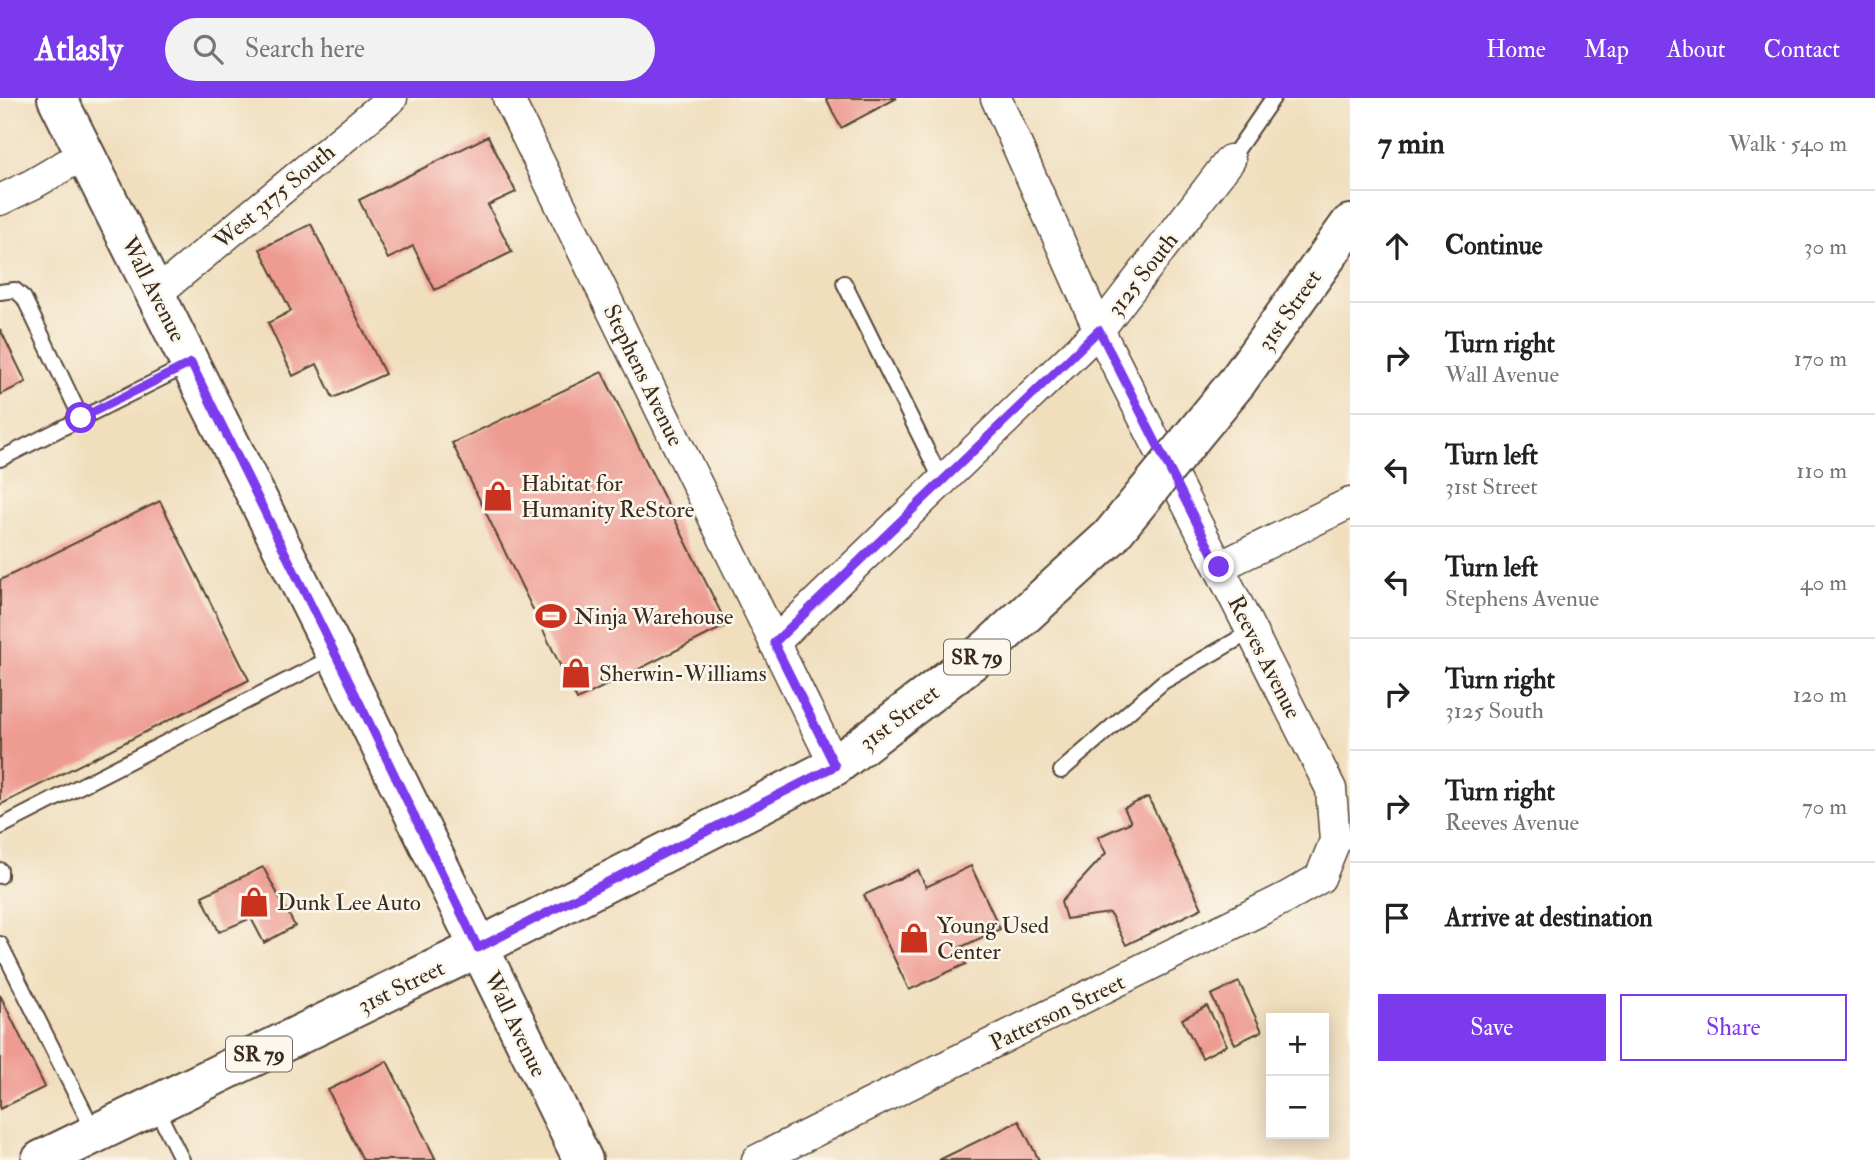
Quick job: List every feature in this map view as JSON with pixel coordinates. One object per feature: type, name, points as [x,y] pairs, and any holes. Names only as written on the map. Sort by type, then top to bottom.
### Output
[{"type":"main road","name":"Wall Avenue","points":[[57,98],[336,655],[583,1160]]},
{"type":"main road","name":"31st Street","points":[[41,1160],[478,948],[835,766],[985,651],[1110,537],[1237,382],[1350,224]]},
{"type":"street","name":"West 3175 South","points":[[156,294],[392,98]]},
{"type":"street","name":"Stephens Avenue","points":[[508,98],[835,766]]},
{"type":"street","name":"Reeves Avenue","points":[[996,98],[1099,330],[1331,789],[1335,841]]},
{"type":"street","points":[[0,200],[86,153]]},
{"type":"street","name":"3125 South","points":[[774,643],[1099,330],[1230,160]]},
{"type":"street","points":[[1219,567],[1350,503]]},
{"type":"street","name":"Patterson Street","points":[[757,1160],[1287,897],[1320,878],[1335,841]]},
{"type":"lane","points":[[1230,160],[1272,98]]},
{"type":"lane","points":[[844,283],[942,481]]},
{"type":"lane","points":[[0,292],[15,290],[24,298],[81,418]]},
{"type":"lane","points":[[0,459],[191,363]]},
{"type":"lane","points":[[1061,771],[1163,682],[1252,631]]},
{"type":"lane","points":[[0,827],[336,655]]},
{"type":"lane","points":[[0,870],[0,876]]},
{"type":"lane","points":[[0,944],[95,1133]]},
{"type":"lane","points":[[154,1105],[182,1160]]},
{"type":"building","points":[[826,98],[897,98],[841,128]]},
{"type":"building","points":[[488,136],[516,192],[488,205],[512,252],[435,290],[413,246],[388,259],[359,200]]},
{"type":"building","points":[[311,224],[385,374],[333,398],[317,364],[293,376],[268,323],[291,311],[260,249]]},
{"type":"building","points":[[0,329],[26,382],[0,395]]},
{"type":"building","points":[[602,372],[727,625],[577,700],[452,443]]},
{"type":"building","points":[[160,501],[249,680],[0,805],[0,580]]},
{"type":"building","points":[[1148,797],[1202,908],[1126,945],[1110,913],[1066,919],[1061,902],[1106,853],[1098,837],[1131,822],[1124,808]]},
{"type":"building","points":[[971,866],[1000,929],[959,948],[966,964],[909,990],[864,895],[918,870],[926,887]]},
{"type":"building","points":[[263,867],[295,926],[264,943],[251,918],[219,932],[202,896]]},
{"type":"building","points":[[1239,982],[1262,1031],[1235,1044],[1211,995]]},
{"type":"building","points":[[0,995],[45,1087],[0,1109]]},
{"type":"building","points":[[1207,1006],[1227,1045],[1202,1058],[1182,1019]]},
{"type":"building","points":[[387,1061],[436,1160],[363,1160],[328,1090]]},
{"type":"building","points":[[1019,1121],[1039,1160],[939,1160]]},
{"type":"place","name":"Habitat for Humanity ReStore","points":[[498,496]]},
{"type":"place","name":"Ninja Warehouse","points":[[551,616]]},
{"type":"place","name":"Sherwin-Williams","points":[[576,673]]},
{"type":"place","name":"Dunk Lee Auto","points":[[254,902]]},
{"type":"place","name":"Young Used Center","points":[[914,938]]},
{"type":"route","points":[[81,418],[191,363],[478,948],[835,766],[774,643],[1099,330],[1219,567]]}]
